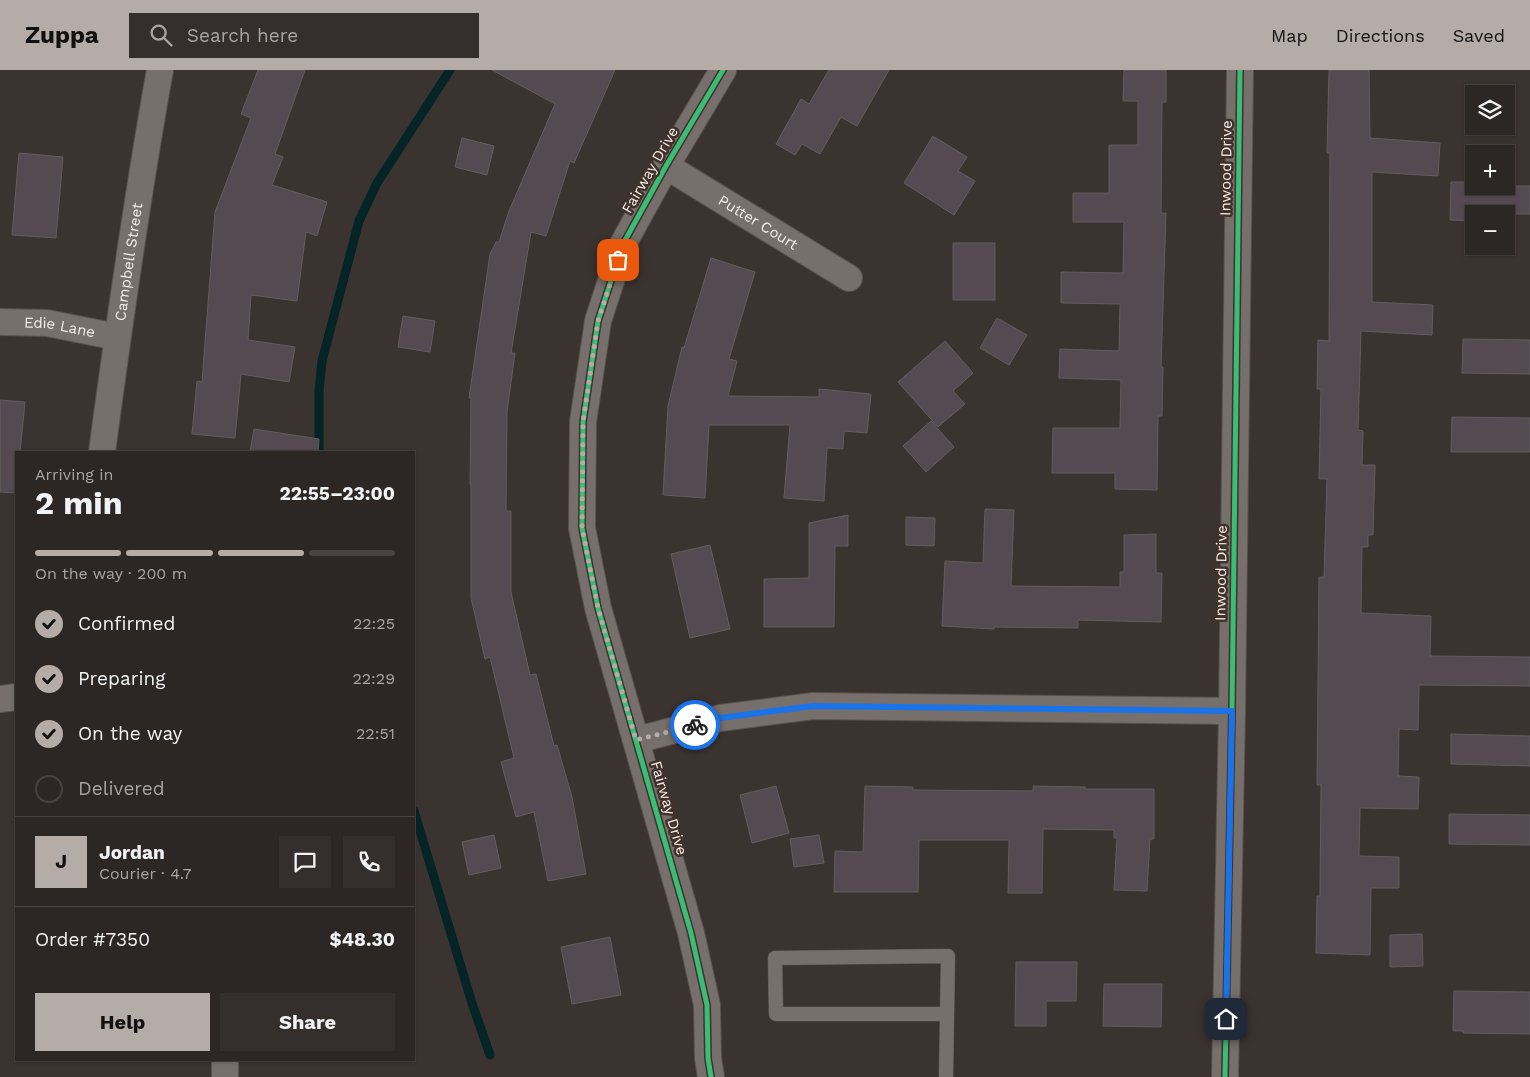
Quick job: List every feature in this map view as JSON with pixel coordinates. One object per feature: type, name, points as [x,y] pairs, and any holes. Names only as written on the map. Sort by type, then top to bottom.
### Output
[{"type":"street","name":"Campbell Street","points":[[102,451],[150,125],[160,70]]},
{"type":"street","name":"Fairway Drive","points":[[710,1077],[707,1005],[691,933],[598,608],[582,528],[583,422],[598,321],[623,244],[666,166],[723,70]]},
{"type":"street","name":"Inwood Drive","points":[[1225,1077],[1232,711],[1240,70]]},
{"type":"street","name":"Putter Court","points":[[666,166],[849,278]]},
{"type":"street","name":"Edie Lane","points":[[0,322],[47,323],[118,337]]},
{"type":"street","points":[[0,699],[15,697]]},
{"type":"street","points":[[636,740],[720,718],[813,706],[1232,711]]},
{"type":"street","points":[[225,1061],[225,1077]]},
{"type":"lane","points":[[946,1077],[948,956],[775,958],[776,1014],[947,1014]]},
{"type":"building","points":[[258,70],[305,70],[275,154],[283,157],[272,185],[327,202],[317,236],[306,232],[297,301],[251,295],[248,340],[295,347],[289,382],[241,374],[235,438],[192,434],[197,381],[202,382],[215,212],[251,118],[241,114]]},
{"type":"building","points":[[492,70],[615,70],[574,163],[570,161],[546,236],[531,232],[511,353],[515,353],[507,412],[506,511],[511,511],[511,592],[530,675],[536,674],[554,746],[557,745],[572,797],[586,874],[548,881],[534,812],[516,817],[501,762],[514,758],[490,657],[485,659],[471,598],[471,398],[469,398],[490,254],[496,242],[499,242],[509,211],[555,104]]},
{"type":"building","points":[[829,70],[889,70],[857,126],[841,117],[820,154],[802,144],[795,155],[776,144],[801,99],[809,104]]},
{"type":"building","points":[[1124,70],[1166,70],[1166,102],[1162,102],[1161,213],[1166,213],[1161,367],[1163,367],[1162,416],[1158,416],[1157,490],[1115,489],[1115,473],[1052,473],[1053,428],[1120,428],[1121,380],[1059,378],[1060,349],[1119,351],[1120,304],[1061,303],[1061,272],[1123,273],[1124,222],[1073,222],[1073,193],[1109,193],[1109,145],[1138,145],[1138,101],[1123,101]]},
{"type":"building","points":[[1329,70],[1369,70],[1370,138],[1440,143],[1438,176],[1372,172],[1372,302],[1433,305],[1432,335],[1361,331],[1358,430],[1363,431],[1362,465],[1375,465],[1373,535],[1368,535],[1368,547],[1362,547],[1361,613],[1431,616],[1430,656],[1530,657],[1530,686],[1419,685],[1418,730],[1399,729],[1398,776],[1419,777],[1418,809],[1360,808],[1359,856],[1399,857],[1399,888],[1371,888],[1370,955],[1316,953],[1317,896],[1320,896],[1321,785],[1317,785],[1319,577],[1324,577],[1327,479],[1319,479],[1321,389],[1317,389],[1318,340],[1329,341],[1330,153],[1327,153]]},
{"type":"building","points":[[933,136],[967,157],[958,171],[975,181],[954,215],[904,183]]},
{"type":"building","points":[[462,138],[494,146],[487,175],[455,167]]},
{"type":"building","points":[[19,153],[63,157],[56,238],[12,235]]},
{"type":"building","points":[[1451,182],[1465,182],[1465,195],[1515,195],[1515,186],[1530,186],[1530,214],[1515,214],[1515,205],[1465,205],[1465,221],[1450,220]]},
{"type":"building","points":[[953,243],[995,243],[995,300],[953,300]]},
{"type":"building","points":[[711,258],[755,272],[729,359],[737,361],[728,396],[819,397],[819,389],[871,394],[867,433],[844,431],[843,449],[827,448],[824,501],[784,498],[790,425],[709,425],[705,498],[663,495],[668,406],[682,347],[684,348]]},
{"type":"building","points":[[403,316],[435,321],[430,352],[398,347]]},
{"type":"building","points":[[997,318],[1027,335],[1009,365],[980,348]]},
{"type":"building","points":[[1463,339],[1530,340],[1530,374],[1462,373]]},
{"type":"building","points":[[945,341],[973,373],[953,391],[965,404],[938,427],[898,382]]},
{"type":"building","points":[[0,400],[25,402],[20,451],[15,451],[15,493],[0,492]]},
{"type":"building","points":[[1452,417],[1530,418],[1530,452],[1451,452]]},
{"type":"building","points":[[931,421],[954,447],[926,472],[903,446]]},
{"type":"building","points":[[254,429],[319,439],[318,451],[250,451]]},
{"type":"building","points":[[985,509],[1014,510],[1011,586],[1120,587],[1120,572],[1124,572],[1124,535],[1156,534],[1156,573],[1162,573],[1161,622],[1078,620],[1078,628],[994,627],[994,629],[942,626],[945,561],[983,563]]},
{"type":"building","points":[[848,515],[848,546],[835,546],[834,627],[764,627],[764,579],[809,578],[809,523]]},
{"type":"building","points":[[906,517],[935,518],[934,546],[906,545]]},
{"type":"building","points":[[710,545],[730,629],[690,638],[671,554]]},
{"type":"building","points":[[1451,734],[1530,736],[1530,766],[1451,764]]},
{"type":"building","points":[[776,786],[789,833],[752,843],[740,795]]},
{"type":"building","points":[[865,786],[913,787],[913,790],[1033,791],[1033,786],[1085,787],[1085,789],[1154,789],[1154,839],[1150,839],[1147,891],[1114,890],[1117,838],[1114,838],[1114,830],[1043,829],[1042,893],[1008,893],[1009,840],[919,840],[918,892],[834,892],[835,851],[863,852]]},
{"type":"building","points":[[1449,814],[1530,815],[1530,845],[1449,844]]},
{"type":"building","points":[[494,835],[501,868],[469,875],[462,842]]},
{"type":"building","points":[[819,835],[824,863],[794,867],[790,839]]},
{"type":"building","points":[[1422,934],[1423,966],[1390,967],[1390,935]]},
{"type":"building","points":[[610,937],[621,995],[572,1004],[561,947]]},
{"type":"building","points":[[1016,962],[1077,962],[1076,1001],[1046,1001],[1046,1026],[1015,1026]]},
{"type":"building","points":[[1104,984],[1162,984],[1161,1027],[1103,1026]]},
{"type":"building","points":[[1454,991],[1530,992],[1530,1034],[1463,1033],[1463,1031],[1453,1031]]},
{"type":"waterway","points":[[319,451],[319,391],[322,361],[359,221],[377,183],[450,70]]},
{"type":"waterway","points":[[415,814],[472,1003],[490,1055]]},
{"type":"cycle path","points":[[711,1077],[708,1058],[707,1005],[691,933],[598,608],[582,528],[583,422],[598,321],[623,244],[666,166],[723,70]]},
{"type":"cycle path","points":[[1225,1077],[1232,711],[1240,70]]},
{"type":"way so far","points":[[618,260],[598,321],[583,422],[582,528],[598,608],[636,740],[695,725]]},
{"type":"route","points":[[695,725],[720,718],[813,706],[1232,711],[1226,1019]]}]
